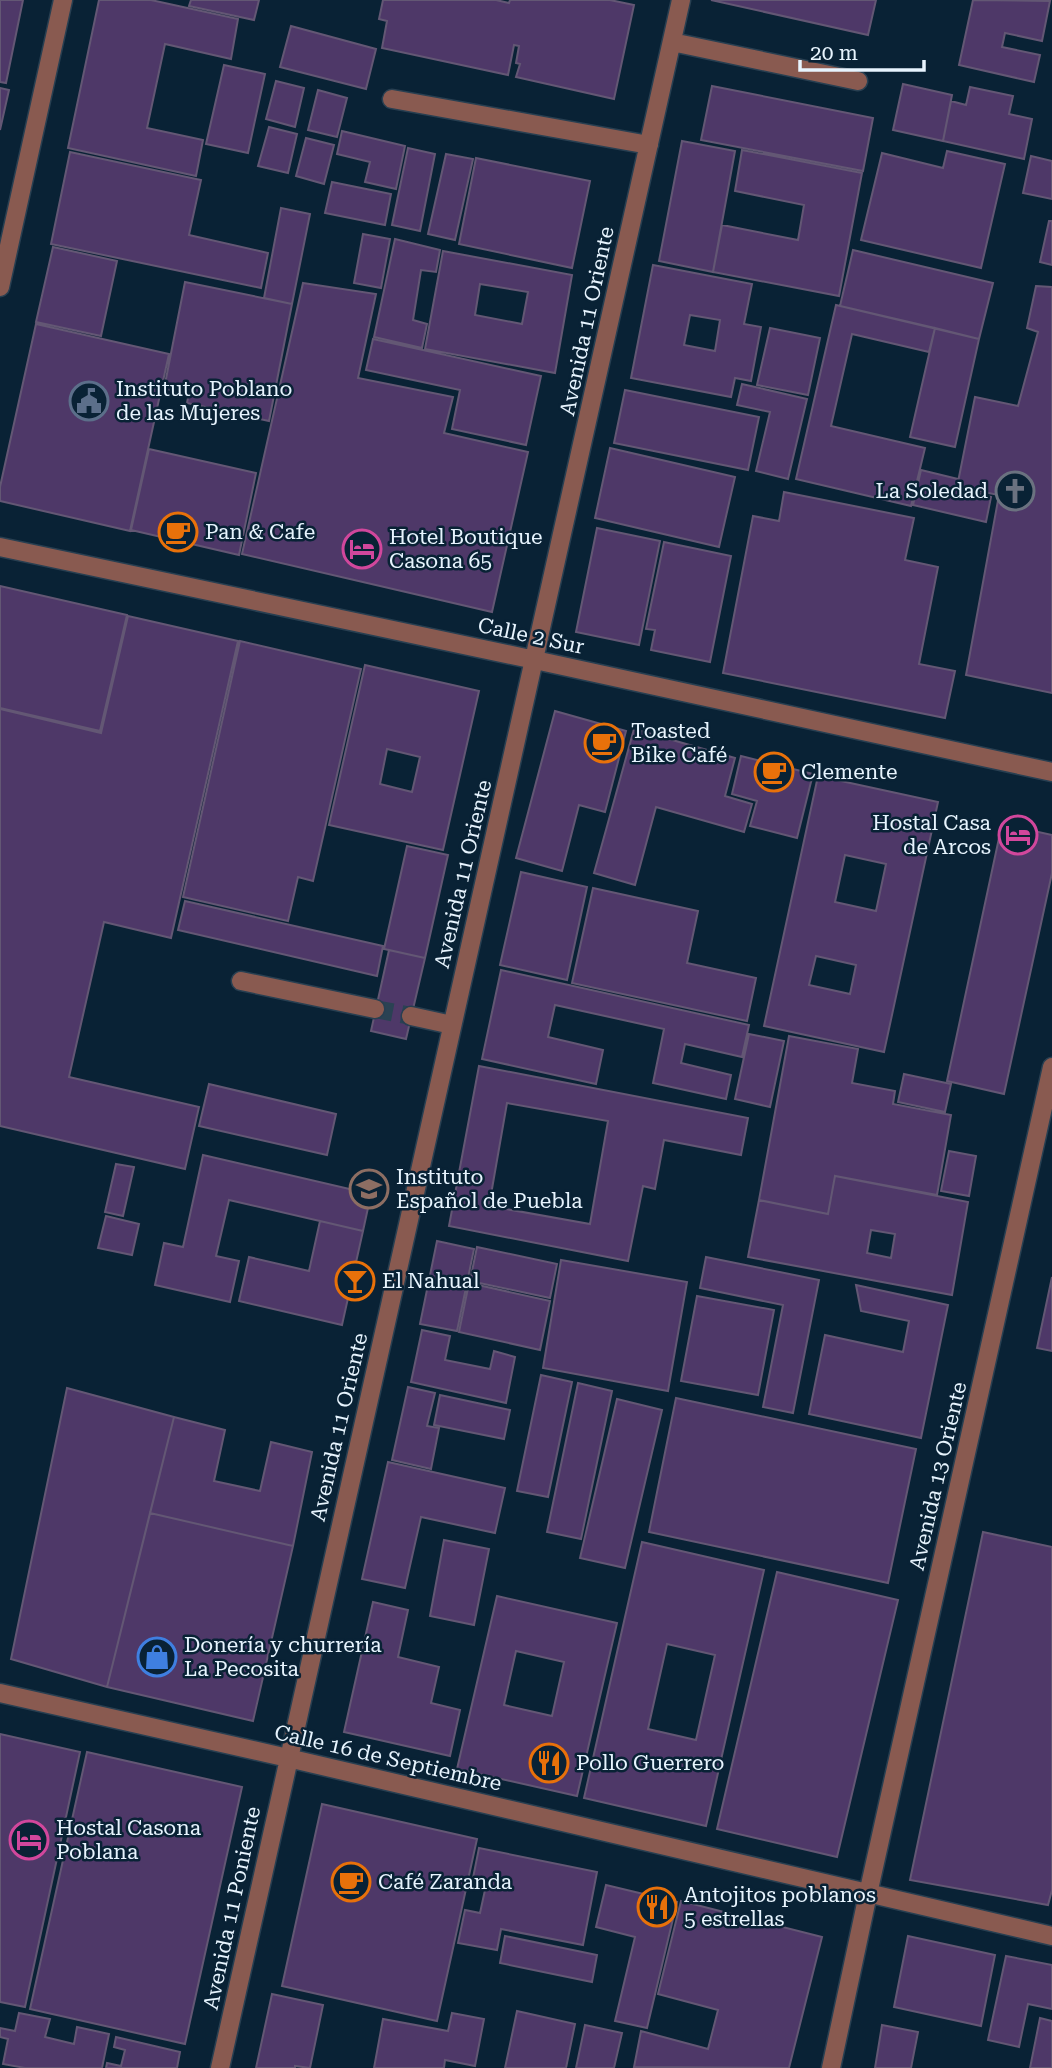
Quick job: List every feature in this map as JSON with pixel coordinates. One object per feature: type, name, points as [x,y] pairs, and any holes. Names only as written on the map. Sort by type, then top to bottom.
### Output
[{"type":"street","points":[[0,287],[62,0]]},
{"type":"street","name":"Avenida 11 Oriente","points":[[288,1758],[681,0]]},
{"type":"street","points":[[672,42],[858,81]]},
{"type":"street","points":[[392,99],[649,145]]},
{"type":"street","name":"Calle 2 Sur","points":[[0,547],[1052,772]]},
{"type":"street","points":[[241,981],[375,1009]]},
{"type":"street","points":[[411,1016],[452,1025]]},
{"type":"street","name":"Avenida 13 Oriente","points":[[831,2068],[1052,1067]]},
{"type":"street","name":"Calle 16 de Septiembre","points":[[0,1693],[1052,1936]]},
{"type":"street","name":"Avenida 11 Poniente","points":[[220,2068],[288,1758]]},
{"type":"building","points":[[0,0],[23,0],[6,83],[0,82]]},
{"type":"building","points":[[99,0],[151,0],[238,19],[231,59],[165,44],[147,128],[203,140],[196,176],[68,148]]},
{"type":"building","points":[[191,0],[259,0],[254,20],[189,6]]},
{"type":"building","points":[[383,0],[496,0],[509,3],[510,0],[610,0],[634,5],[614,99],[516,77],[520,64],[516,63],[519,46],[514,45],[508,75],[382,48],[387,21],[379,19]]},
{"type":"building","points":[[711,0],[876,0],[868,35]]},
{"type":"building","points":[[973,0],[1050,1],[1042,41],[1005,33],[1002,47],[1040,55],[1034,82],[959,65]]},
{"type":"building","points":[[291,26],[376,49],[366,89],[280,67]]},
{"type":"building","points":[[224,65],[265,74],[248,153],[206,144]]},
{"type":"building","points":[[276,81],[304,88],[295,127],[266,119]]},
{"type":"building","points":[[903,84],[952,95],[943,141],[893,130]]},
{"type":"building","points":[[712,86],[873,118],[863,171],[701,140]]},
{"type":"building","points":[[970,87],[1013,96],[1009,114],[1032,119],[1024,159],[943,141],[951,101],[966,105]]},
{"type":"building","points":[[0,88],[9,90],[0,130]]},
{"type":"building","points":[[318,90],[347,98],[337,137],[308,130]]},
{"type":"building","points":[[269,127],[297,134],[288,173],[258,166]]},
{"type":"building","points":[[342,131],[405,146],[396,189],[365,182],[370,162],[337,154]]},
{"type":"building","points":[[306,138],[334,145],[324,184],[296,176]]},
{"type":"building","points":[[682,141],[735,151],[713,272],[659,261]]},
{"type":"building","points":[[408,148],[435,154],[420,231],[392,225]]},
{"type":"building","points":[[742,150],[862,173],[839,296],[713,272],[722,225],[798,240],[804,205],[735,191]]},
{"type":"building","points":[[947,151],[1005,164],[981,268],[861,240],[882,153],[943,168]]},
{"type":"building","points":[[70,152],[201,180],[189,235],[268,253],[261,288],[51,244]]},
{"type":"building","points":[[446,154],[473,159],[455,240],[428,234]]},
{"type":"building","points":[[1031,156],[1052,161],[1052,199],[1023,193]]},
{"type":"building","points":[[476,158],[590,181],[572,268],[459,244]]},
{"type":"building","points":[[332,182],[391,194],[385,225],[325,213]]},
{"type":"building","points":[[281,208],[310,214],[292,304],[264,298]]},
{"type":"building","points":[[1049,221],[1052,221],[1052,265],[1040,262]]},
{"type":"building","points":[[363,234],[390,239],[381,288],[354,283]]},
{"type":"building","points":[[395,239],[440,250],[436,272],[421,270],[413,320],[427,324],[422,348],[374,337]]},
{"type":"building","points":[[53,247],[117,261],[101,336],[36,322]]},
{"type":"building","points":[[853,250],[993,283],[979,339],[840,306]]},
{"type":"building","points":[[443,251],[572,275],[555,373],[425,349]],"holes":[[[480,284],[528,292],[522,324],[475,315]]]},
{"type":"building","points":[[653,265],[752,284],[744,324],[761,327],[751,381],[735,378],[731,397],[631,378]],"holes":[[[690,315],[720,320],[715,351],[684,345]]]},
{"type":"building","points":[[185,282],[292,304],[269,421],[187,403],[189,393],[164,389]]},
{"type":"building","points":[[303,283],[376,294],[358,378],[453,397],[444,433],[528,452],[492,612],[242,554]]},
{"type":"building","name":"La Soledad","points":[[1036,286],[1052,287],[1052,693],[966,675],[999,495],[957,487],[975,397],[1018,406],[1038,332],[1027,328]]},
{"type":"building","points":[[836,305],[935,328],[929,352],[852,334],[831,426],[925,448],[911,506],[796,479]]},
{"type":"building","name":"Instituto Poblano de las Mujeres","points":[[36,324],[169,354],[130,531],[0,501],[0,487]]},
{"type":"building","points":[[770,328],[820,338],[808,395],[757,385]]},
{"type":"building","points":[[935,328],[979,339],[955,447],[910,437]]},
{"type":"building","points":[[373,339],[541,376],[526,445],[452,429],[460,390],[366,370]]},
{"type":"building","points":[[742,384],[807,399],[788,479],[756,471],[770,412],[737,405]]},
{"type":"building","points":[[625,390],[759,417],[748,470],[614,443]]},
{"type":"building","points":[[610,448],[735,477],[719,547],[595,518]]},
{"type":"building","points":[[149,449],[256,473],[239,555],[131,530]]},
{"type":"building","points":[[921,470],[958,479],[956,488],[991,497],[986,522],[913,505]]},
{"type":"building","points":[[784,492],[914,518],[905,560],[938,567],[919,664],[955,671],[945,718],[723,673],[753,516],[779,521]]},
{"type":"building","points":[[597,528],[660,541],[639,645],[576,632]]},
{"type":"building","points":[[664,542],[731,556],[710,662],[651,650],[655,630],[646,629]]},
{"type":"building","points":[[0,586],[127,615],[100,731],[0,708]]},
{"type":"building","points":[[128,616],[238,641],[171,938],[104,922],[69,1077],[199,1107],[185,1169],[0,1126],[0,709],[101,733]]},
{"type":"building","points":[[240,641],[361,669],[313,881],[298,877],[288,921],[183,897]]},
{"type":"building","points":[[365,665],[479,691],[443,850],[329,825]],"holes":[[[387,749],[420,757],[412,792],[380,784]]]},
{"type":"building","points":[[555,711],[626,731],[605,812],[579,805],[562,871],[516,858]]},
{"type":"building","points":[[634,729],[735,758],[725,796],[752,804],[744,832],[656,807],[635,885],[594,873]]},
{"type":"building","points":[[741,756],[813,774],[797,838],[750,826],[757,801],[732,794]]},
{"type":"building","points":[[818,776],[938,802],[884,1052],[764,1026]],"holes":[[[845,855],[886,864],[876,911],[835,902]],[[816,956],[856,965],[850,994],[809,985]]]},
{"type":"building","points":[[1002,824],[1052,835],[1052,873],[1004,1094],[947,1081]]},
{"type":"building","points":[[407,846],[448,855],[425,958],[384,949]]},
{"type":"building","points":[[521,872],[587,887],[567,980],[500,965]]},
{"type":"building","points":[[593,888],[698,911],[687,963],[756,978],[747,1021],[572,983]]},
{"type":"building","points":[[185,901],[383,946],[377,976],[178,930]]},
{"type":"building","points":[[389,950],[425,958],[406,1039],[371,1031]]},
{"type":"building","points":[[501,970],[749,1025],[742,1057],[685,1044],[681,1063],[731,1075],[726,1099],[653,1083],[664,1029],[555,1005],[548,1037],[603,1050],[596,1084],[482,1059]]},
{"type":"building","points":[[749,1034],[784,1041],[770,1107],[735,1099]]},
{"type":"building","points":[[789,1036],[858,1049],[852,1083],[895,1091],[893,1104],[951,1115],[937,1195],[835,1176],[828,1214],[759,1200]]},
{"type":"building","points":[[479,1066],[748,1118],[741,1155],[664,1140],[655,1189],[643,1186],[628,1261],[449,1226]],"holes":[[[507,1103],[608,1121],[590,1224],[489,1206]]]},
{"type":"building","points":[[904,1074],[951,1084],[945,1112],[898,1102]]},
{"type":"building","points":[[209,1084],[336,1114],[327,1155],[199,1126]]},
{"type":"building","points":[[949,1151],[976,1156],[969,1196],[941,1191]]},
{"type":"building","points":[[203,1155],[371,1194],[363,1231],[229,1200],[216,1256],[239,1261],[230,1302],[155,1285],[164,1243],[183,1247]]},
{"type":"building","points":[[116,1164],[134,1167],[123,1216],[105,1212]]},
{"type":"building","points":[[835,1176],[968,1202],[952,1295],[748,1257],[759,1200],[828,1214]],"holes":[[[871,1230],[895,1234],[891,1258],[867,1253]]]},
{"type":"building","points":[[106,1216],[139,1224],[132,1255],[98,1248]]},
{"type":"building","points":[[320,1221],[363,1231],[342,1325],[239,1301],[249,1257],[309,1271]]},
{"type":"building","points":[[437,1241],[474,1249],[457,1331],[420,1324]]},
{"type":"building","points":[[477,1247],[557,1264],[550,1298],[470,1281]]},
{"type":"building","points":[[706,1257],[819,1280],[793,1413],[763,1407],[783,1305],[700,1288]]},
{"type":"building","points":[[561,1260],[687,1282],[668,1391],[543,1368]]},
{"type":"building","points":[[1052,1277],[1052,1351],[1037,1348]]},
{"type":"building","points":[[469,1283],[550,1301],[540,1350],[459,1332]]},
{"type":"building","points":[[856,1285],[948,1305],[921,1438],[809,1414],[825,1335],[903,1352],[909,1321],[861,1311]]},
{"type":"building","points":[[697,1296],[774,1310],[758,1395],[681,1381]]},
{"type":"building","points":[[422,1330],[450,1336],[445,1360],[490,1369],[494,1351],[515,1357],[506,1403],[411,1382]]},
{"type":"building","points":[[541,1375],[572,1382],[548,1497],[517,1491]]},
{"type":"building","points":[[578,1383],[612,1391],[581,1539],[547,1532]]},
{"type":"building","points":[[408,1387],[435,1393],[427,1426],[439,1428],[431,1469],[392,1460]]},
{"type":"building","points":[[67,1388],[174,1417],[107,1687],[11,1659]]},
{"type":"building","points":[[440,1395],[510,1410],[504,1439],[434,1425]]},
{"type":"building","points":[[676,1398],[916,1449],[888,1583],[649,1532]]},
{"type":"building","points":[[617,1399],[662,1410],[625,1568],[580,1558]]},
{"type":"building","points":[[174,1417],[225,1430],[214,1481],[260,1491],[271,1442],[312,1452],[293,1546],[150,1513]]},
{"type":"building","points":[[388,1462],[505,1488],[495,1533],[421,1517],[405,1588],[362,1579]]},
{"type":"building","points":[[150,1513],[293,1546],[253,1721],[107,1687]]},
{"type":"building","points":[[983,1532],[1052,1547],[1052,1890],[1048,1905],[910,1880]]},
{"type":"building","points":[[444,1540],[489,1549],[474,1625],[430,1616]]},
{"type":"building","points":[[642,1542],[764,1570],[706,1826],[584,1798]],"holes":[[[667,1644],[715,1655],[696,1740],[648,1729]]]},
{"type":"building","points":[[777,1572],[898,1600],[837,1857],[717,1829]]},
{"type":"building","points":[[497,1596],[617,1623],[577,1796],[457,1769]],"holes":[[[516,1651],[564,1662],[552,1716],[504,1705]]]},
{"type":"building","points":[[373,1602],[408,1610],[398,1657],[439,1667],[431,1703],[460,1710],[450,1756],[344,1732]]},
{"type":"building","points":[[0,1734],[80,1752],[25,2007],[0,2002]]},
{"type":"building","points":[[87,1752],[242,1787],[185,2044],[30,2009]]},
{"type":"building","points":[[322,1804],[477,1839],[437,2021],[282,1986]]},
{"type":"building","points":[[479,1848],[597,1872],[583,1945],[501,1929],[497,1950],[458,1943],[465,1910],[480,1913],[485,1890],[471,1888]]},
{"type":"building","points":[[606,1885],[677,1902],[647,2028],[615,2021],[635,1937],[596,1927]]},
{"type":"building","points":[[681,1901],[822,1937],[789,2068],[634,2067],[641,2031],[708,2049],[718,2010],[658,1994]]},
{"type":"building","points":[[505,1936],[597,1955],[592,1982],[500,1963]]},
{"type":"building","points":[[908,1936],[995,1955],[981,2026],[894,2007]]},
{"type":"building","points":[[1006,1956],[1052,1965],[1052,2009],[1028,2004],[1019,2047],[988,2040]]},
{"type":"building","points":[[272,1994],[323,2005],[310,2068],[256,2068]]},
{"type":"building","points":[[517,2011],[575,2024],[566,2068],[505,2068]]},
{"type":"building","points":[[19,2013],[50,2019],[45,2037],[74,2044],[77,2027],[109,2034],[102,2068],[25,2068],[3,2064],[8,2039],[0,2037],[0,2028],[15,2031]]},
{"type":"building","points":[[452,2013],[484,2019],[475,2066],[445,2060],[444,2068],[374,2068],[383,2019],[448,2031]]},
{"type":"building","points":[[1040,2018],[1052,2021],[1052,2068],[1030,2068]]},
{"type":"building","points":[[585,2025],[622,2033],[614,2068],[576,2068]]},
{"type":"building","points":[[882,2025],[918,2032],[911,2068],[875,2068]]},
{"type":"building","points":[[116,2037],[180,2052],[177,2068],[106,2068],[107,2063],[121,2066],[125,2050],[114,2047]]},
{"type":"tunnel","points":[[375,1009],[411,1016]]},
{"type":"place","name":"Instituto Poblano de las Mujeres","points":[[89,401]]},
{"type":"place","name":"La Soledad","points":[[1015,491]]},
{"type":"place","name":"Pan & Cafe","points":[[178,532]]},
{"type":"place","name":"Hotel Boutique Casona 65","points":[[362,549]]},
{"type":"place","name":"Toasted Bike Café","points":[[604,743]]},
{"type":"place","name":"Clemente","points":[[774,772]]},
{"type":"place","name":"Hostal Casa de Arcos","points":[[1018,835]]},
{"type":"place","name":"Instituto Español de Puebla","points":[[369,1189]]},
{"type":"place","name":"El Nahual","points":[[355,1281]]},
{"type":"place","name":"Donería y churrería La Pecosita","points":[[157,1657]]},
{"type":"place","name":"Pollo Guerrero","points":[[549,1763]]},
{"type":"place","name":"Hostal Casona Poblana","points":[[29,1840]]},
{"type":"place","name":"Café Zaranda","points":[[351,1882]]},
{"type":"place","name":"Antojitos poblanos 5 estrellas","points":[[657,1907]]}]
